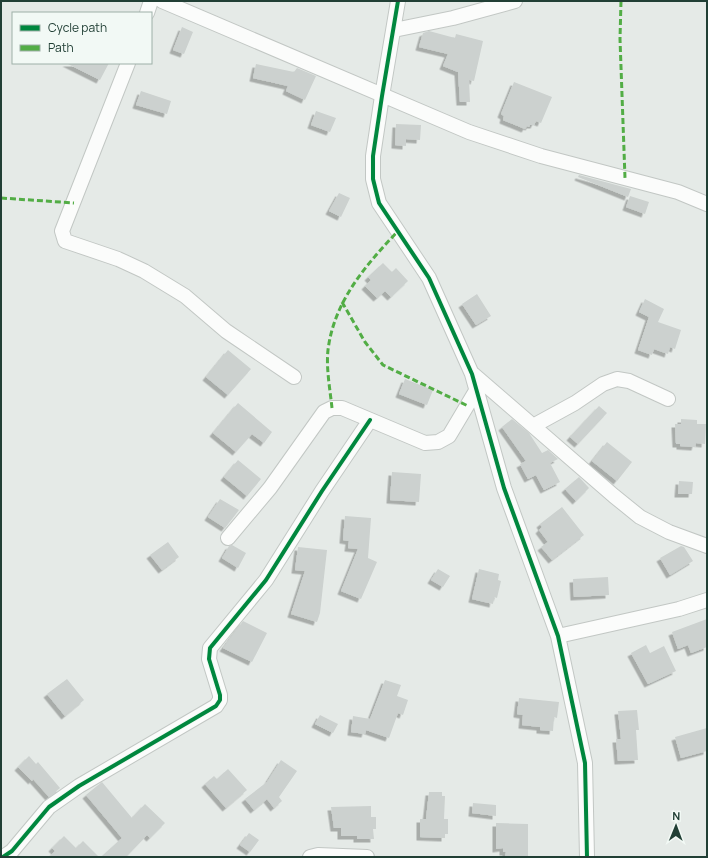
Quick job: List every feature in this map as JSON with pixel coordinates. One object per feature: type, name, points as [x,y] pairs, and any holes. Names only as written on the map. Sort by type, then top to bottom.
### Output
[{"type":"street","points":[[147,12],[151,1]]},
{"type":"street","points":[[162,1],[469,132],[519,149],[678,192],[707,204]]},
{"type":"street","points":[[398,1],[373,156],[373,179],[379,204],[430,278],[472,374],[504,488],[558,636],[585,763],[587,857]]},
{"type":"street","points":[[394,30],[452,18],[515,1]]},
{"type":"street","points":[[128,64],[62,231],[62,237],[65,241],[144,271],[185,296],[226,331],[294,376]]},
{"type":"street","points":[[472,374],[640,517],[669,532],[707,546]]},
{"type":"street","points":[[533,426],[575,403],[603,384],[617,379],[629,382],[668,399]]},
{"type":"street","points":[[228,538],[270,488],[324,412],[332,408],[342,408],[425,443],[438,442],[449,436],[477,390]]},
{"type":"street","points":[[3,857],[12,851],[49,807],[79,786],[216,706],[220,700],[220,695],[209,659],[210,648],[266,580],[322,491],[370,420]]},
{"type":"street","points":[[558,636],[679,609],[707,600]]},
{"type":"street","points":[[310,857],[318,855],[367,857]]},
{"type":"building","points":[[182,27],[193,32],[184,54],[173,50]]},
{"type":"building","points":[[429,31],[455,38],[456,34],[483,41],[474,81],[469,80],[470,102],[460,102],[458,72],[443,66],[448,54],[419,47],[423,33]]},
{"type":"building","points":[[68,64],[108,64],[100,80]]},
{"type":"building","points":[[256,64],[294,72],[297,68],[316,76],[305,100],[286,91],[288,86],[253,78]]},
{"type":"building","points":[[514,82],[552,97],[541,123],[536,121],[534,125],[530,125],[529,127],[527,126],[525,129],[503,120],[504,116],[501,114]]},
{"type":"building","points":[[141,91],[171,101],[167,114],[136,105]]},
{"type":"building","points":[[316,111],[336,118],[330,132],[311,125]]},
{"type":"building","points":[[396,124],[421,125],[420,140],[406,139],[406,146],[395,145]]},
{"type":"building","points":[[579,175],[631,189],[628,197],[578,177]]},
{"type":"building","points":[[339,193],[350,198],[341,217],[329,211]]},
{"type":"building","points":[[630,196],[649,202],[645,214],[626,207]]},
{"type":"building","points":[[383,263],[392,272],[396,268],[408,281],[391,297],[385,291],[377,298],[365,286],[371,280],[368,277]]},
{"type":"building","points":[[477,294],[491,316],[476,325],[462,304]]},
{"type":"building","points":[[645,299],[664,309],[658,322],[681,330],[675,349],[670,347],[668,354],[654,349],[652,355],[638,350],[649,317],[639,312]]},
{"type":"building","points":[[228,350],[251,369],[228,395],[206,377]]},
{"type":"building","points":[[405,379],[433,390],[427,405],[399,394]]},
{"type":"building","points":[[238,403],[272,432],[264,443],[252,434],[236,452],[213,433]]},
{"type":"building","points":[[599,406],[607,413],[578,444],[570,437]]},
{"type":"building","points":[[512,419],[529,433],[542,453],[548,450],[558,459],[550,463],[560,482],[544,490],[536,475],[528,479],[520,464],[526,461],[502,427]]},
{"type":"building","points":[[681,419],[697,420],[697,424],[706,424],[705,444],[696,443],[695,447],[680,446],[680,444],[676,444],[675,424],[681,424]]},
{"type":"building","points":[[607,442],[632,462],[617,481],[592,461]]},
{"type":"building","points":[[238,460],[261,479],[247,496],[224,477]]},
{"type":"building","points":[[392,472],[421,474],[419,502],[390,500]]},
{"type":"building","points":[[579,477],[589,488],[576,501],[565,489]]},
{"type":"building","points":[[679,481],[693,482],[692,494],[678,494]]},
{"type":"building","points":[[220,499],[239,510],[225,528],[208,517]]},
{"type":"building","points":[[562,507],[584,535],[552,560],[541,547],[548,542],[539,530],[542,527],[540,524]]},
{"type":"building","points":[[345,516],[371,518],[368,558],[377,562],[361,599],[341,591],[358,549],[348,548],[349,541],[343,540]]},
{"type":"building","points":[[168,542],[179,557],[162,570],[150,555]]},
{"type":"building","points":[[232,545],[246,553],[238,568],[222,558],[229,546]]},
{"type":"building","points":[[681,546],[684,547],[693,561],[670,575],[660,558]]},
{"type":"building","points":[[298,547],[327,550],[320,613],[317,622],[291,614],[305,571],[295,570]]},
{"type":"building","points":[[438,569],[450,576],[443,587],[431,580]]},
{"type":"building","points":[[479,569],[499,574],[498,580],[501,581],[497,598],[494,597],[493,604],[472,599]]},
{"type":"building","points":[[608,577],[609,595],[574,597],[573,579]]},
{"type":"building","points":[[707,619],[707,647],[691,653],[688,645],[678,649],[672,632]]},
{"type":"building","points":[[243,621],[267,633],[252,662],[223,648]]},
{"type":"building","points":[[646,645],[650,653],[664,646],[676,671],[648,684],[631,653]]},
{"type":"building","points":[[67,679],[84,700],[65,716],[47,694]]},
{"type":"building","points":[[385,680],[401,685],[397,696],[408,700],[403,715],[398,713],[389,738],[366,730],[365,734],[351,732],[353,716],[370,719]]},
{"type":"building","points":[[519,698],[559,702],[557,718],[554,717],[553,731],[540,730],[540,727],[522,725],[523,715],[517,714]]},
{"type":"building","points":[[637,710],[639,730],[636,730],[638,760],[618,761],[616,739],[621,739],[618,711]]},
{"type":"building","points":[[320,715],[338,724],[333,733],[315,724]]},
{"type":"building","points":[[707,728],[707,751],[681,758],[675,737]]},
{"type":"building","points":[[29,756],[36,764],[38,762],[60,788],[49,797],[33,779],[32,781],[18,767]]},
{"type":"building","points":[[281,760],[297,771],[279,797],[282,801],[274,808],[267,799],[254,810],[245,799],[267,782]]},
{"type":"building","points":[[228,769],[247,790],[226,808],[205,784],[214,776],[217,779]]},
{"type":"building","points":[[102,782],[132,818],[145,804],[165,823],[150,838],[147,835],[126,857],[101,857],[122,838],[86,795]]},
{"type":"building","points":[[429,792],[442,792],[442,796],[445,796],[444,819],[448,819],[448,834],[445,834],[445,838],[420,837],[420,819],[426,819]]},
{"type":"building","points":[[473,803],[496,805],[496,816],[472,813]]},
{"type":"building","points":[[371,806],[371,817],[376,817],[376,829],[373,829],[374,839],[357,839],[357,836],[341,836],[341,828],[334,828],[331,807]]},
{"type":"building","points":[[496,823],[528,824],[528,857],[505,857],[506,852],[503,852],[503,848],[496,849]]},
{"type":"building","points":[[249,833],[259,840],[250,852],[240,845]]},
{"type":"building","points":[[64,836],[76,848],[83,841],[99,857],[49,857],[55,851],[52,848]]},
{"type":"marked path","points":[[621,1],[620,39],[625,178]]},
{"type":"marked path","points":[[1,198],[74,203]]},
{"type":"marked path","points":[[332,408],[328,379],[328,350],[331,332],[344,300],[353,285],[374,257],[398,231]]},
{"type":"marked path","points":[[342,302],[365,342],[383,365],[468,406]]},
{"type":"cycle path","points":[[398,1],[373,156],[373,179],[379,203],[429,278],[472,374],[504,488],[558,636],[585,763],[587,857]]},
{"type":"cycle path","points":[[3,857],[12,851],[49,807],[79,786],[216,706],[220,700],[220,695],[209,659],[210,648],[266,580],[322,491],[370,420]]}]
